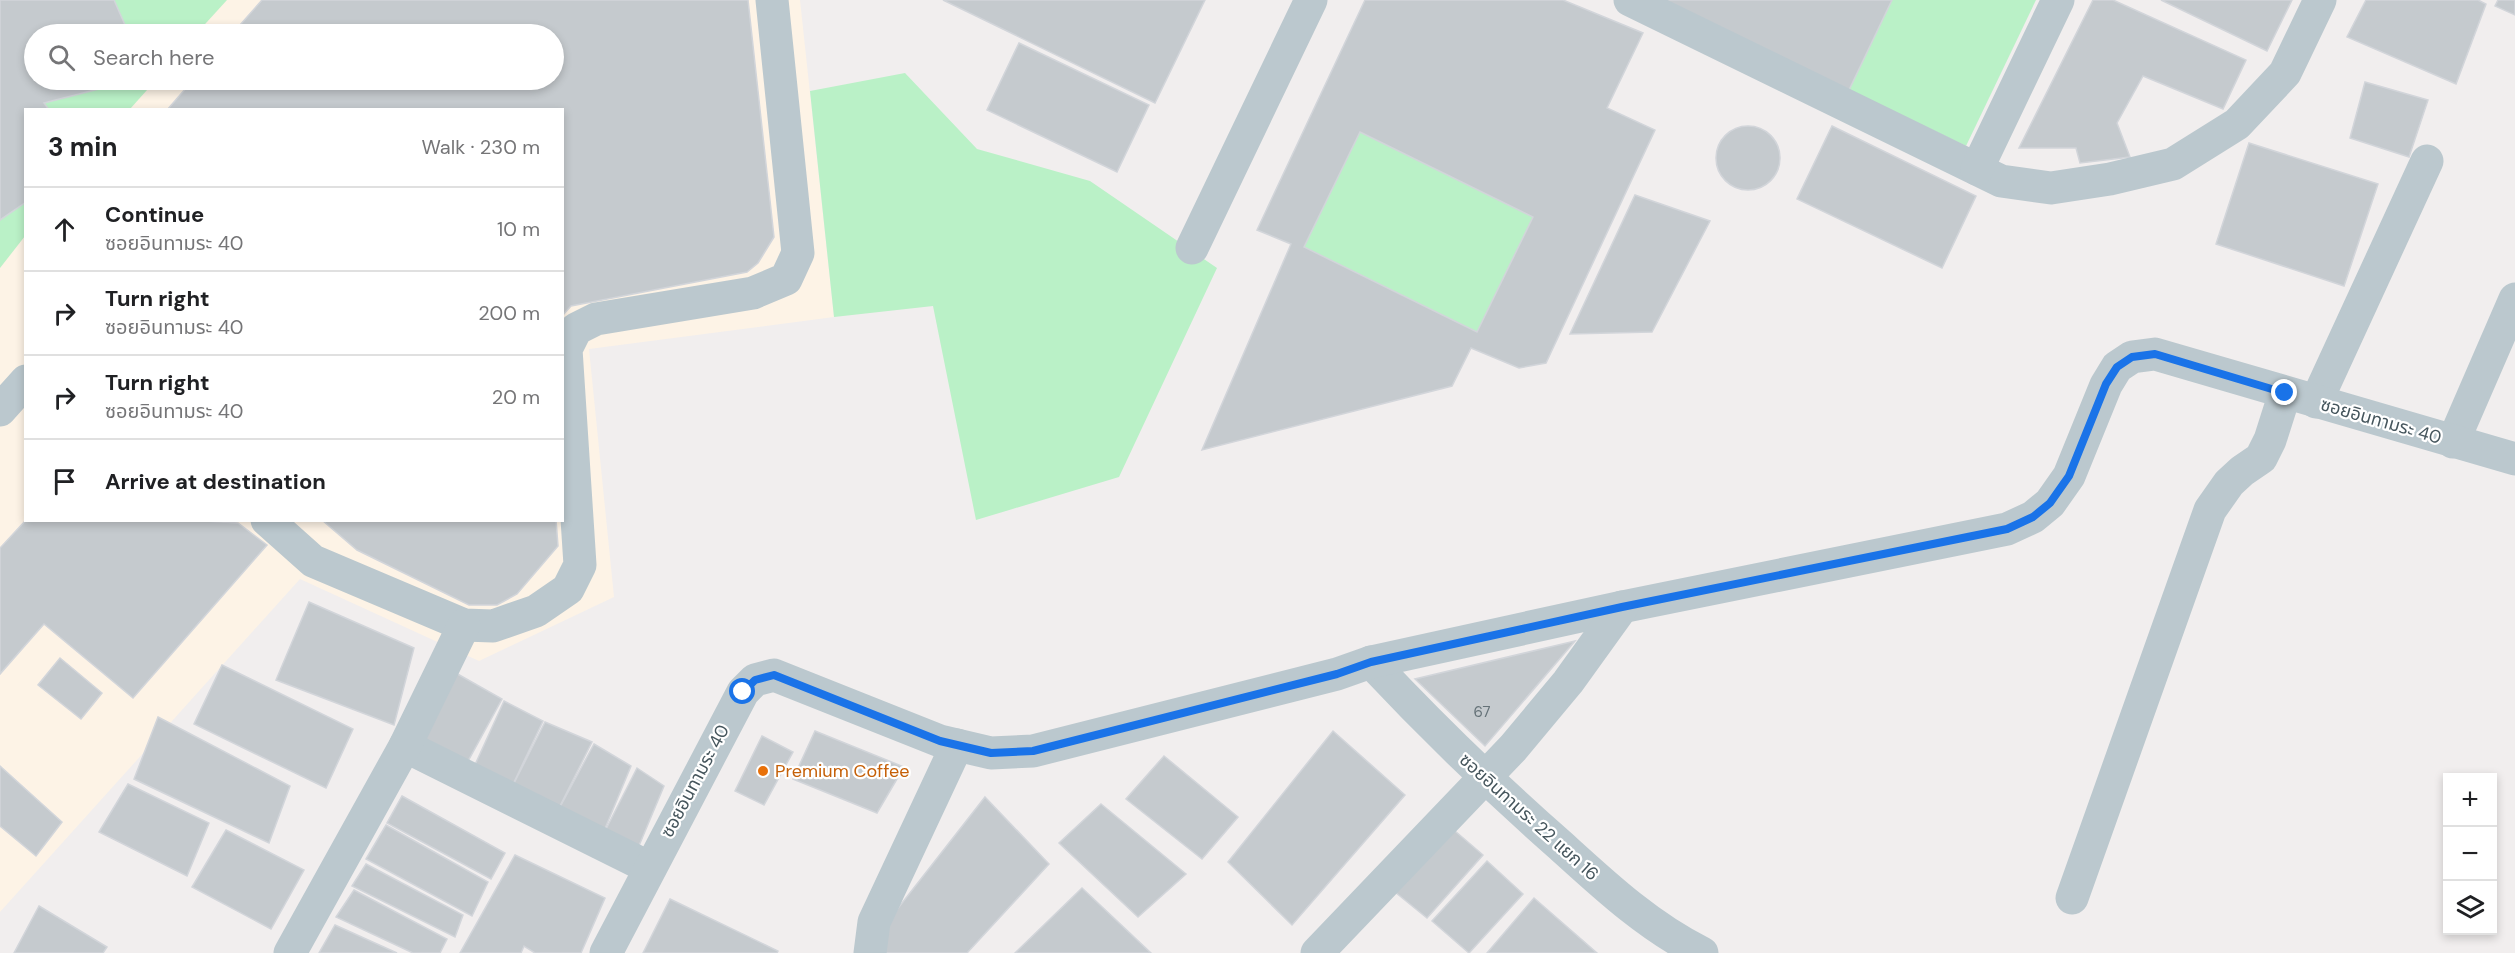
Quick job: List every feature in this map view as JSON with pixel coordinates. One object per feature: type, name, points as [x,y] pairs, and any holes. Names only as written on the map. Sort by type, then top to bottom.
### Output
[{"type":"street","points":[[269,522],[313,561],[458,637],[536,611],[568,589],[580,565],[566,349],[576,329],[596,319],[753,293],[786,279],[798,253],[772,0]]},
{"type":"street","points":[[1192,248],[1311,0]]},
{"type":"street","points":[[1630,0],[2001,181],[2051,189],[2110,179],[2173,164],[2237,124],[2285,73],[2320,0]]},
{"type":"street","points":[[1977,169],[2058,0]]},
{"type":"street","points":[[2316,402],[2427,161]]},
{"type":"street","points":[[2453,442],[2515,299]]},
{"type":"street","name":"ซอยอินทามระ 40","points":[[606,953],[743,692],[755,680],[774,675],[940,741],[991,753],[1033,751],[1337,674],[1371,662],[1622,607],[2007,529],[2033,517],[2050,503],[2069,476],[2106,384],[2117,367],[2132,357],[2155,354],[2515,459]]},
{"type":"street","points":[[0,410],[24,383]]},
{"type":"street","points":[[2072,898],[2210,510],[2229,483],[2261,458],[2270,440],[2285,393]]},
{"type":"street","points":[[1317,953],[1513,748],[1568,682],[1622,607]]},
{"type":"street","points":[[290,953],[405,746],[458,637]]},
{"type":"street","name":"ซอยอินทามระ 22 แยก 16","points":[[1371,662],[1424,719],[1485,778],[1625,903],[1681,942],[1702,953]]},
{"type":"street","points":[[870,953],[874,922],[957,745]]},
{"type":"street","points":[[405,746],[650,868]]},
{"type":"shaded area","points":[[0,0],[800,0],[834,317],[589,349],[614,597],[479,661],[300,579],[0,912]]},
{"type":"green space","points":[[114,0],[227,0],[205,24],[125,24]]},
{"type":"green space","points":[[1892,0],[2036,0],[1966,146],[1849,90]]},
{"type":"green space","points":[[905,73],[977,149],[1090,181],[1217,268],[1119,477],[976,520],[933,306],[834,317],[810,91]]},
{"type":"green space","points":[[95,90],[147,90],[131,108],[48,108],[44,103]]},
{"type":"green space","points":[[1360,132],[1533,217],[1477,332],[1304,247]]},
{"type":"green space","points":[[24,203],[24,237],[0,268],[0,220]]},
{"type":"building","points":[[0,0],[114,0],[125,24],[24,24],[24,90],[95,90],[44,103],[48,108],[24,108],[24,203],[0,220]]},
{"type":"building","points":[[262,0],[748,0],[774,237],[758,263],[747,272],[571,306],[564,314],[564,108],[169,108],[184,90],[564,90],[564,24],[241,24]]},
{"type":"building","points":[[943,0],[1205,0],[1155,103]]},
{"type":"building","points":[[1365,0],[1563,0],[1643,33],[1607,108],[1655,130],[1546,363],[1519,368],[1471,348],[1452,386],[1202,450],[1291,244],[1257,230]],"holes":[[[1360,132],[1533,217],[1477,332],[1304,247]]]},
{"type":"building","points":[[1664,0],[1892,0],[1849,90]]},
{"type":"building","points":[[2093,0],[2113,0],[2246,60],[2223,109],[2143,76],[2117,123],[2130,157],[2080,163],[2076,148],[2019,148]]},
{"type":"building","points":[[2161,0],[2292,0],[2267,51]]},
{"type":"building","points":[[2366,0],[2478,0],[2486,4],[2456,84],[2347,37]]},
{"type":"building","points":[[2498,0],[2515,0],[2515,15],[2495,6]]},
{"type":"building","points":[[1019,43],[1149,105],[1117,172],[987,110]]},
{"type":"building","points":[[2365,82],[2428,100],[2409,157],[2350,138]]},
{"type":"building","points":[[1748,126],[1771,135],[1780,158],[1771,181],[1748,190],[1725,181],[1716,158],[1725,135]]},
{"type":"building","points":[[1832,126],[1976,196],[1942,268],[1797,199]]},
{"type":"building","points":[[2249,143],[2378,184],[2344,286],[2216,244]]},
{"type":"building","points":[[1635,195],[1710,221],[1652,332],[1570,334]]},
{"type":"building","points":[[24,522],[238,523],[267,545],[133,698],[44,624],[0,674],[0,548]]},
{"type":"building","points":[[324,522],[556,522],[558,546],[517,594],[497,605],[469,605],[357,550]]},
{"type":"building","points":[[309,602],[414,648],[394,725],[276,680]]},
{"type":"building","points":[[1575,641],[1485,746],[1415,679]]},
{"type":"building","points":[[60,658],[102,693],[81,719],[38,685]]},
{"type":"building","points":[[222,665],[353,729],[326,788],[194,724]]},
{"type":"building","points":[[454,672],[502,699],[461,774],[418,753]]},
{"type":"building","points":[[504,701],[543,721],[507,797],[469,778]]},
{"type":"building","points":[[158,717],[290,786],[269,843],[134,779]]},
{"type":"building","points":[[545,722],[592,742],[553,820],[507,797]]},
{"type":"building","points":[[815,731],[904,767],[877,813],[793,779]]},
{"type":"building","points":[[1333,731],[1405,795],[1292,925],[1228,862]]},
{"type":"building","name":"Premium Coffee","points":[[762,736],[793,752],[764,805],[735,791]]},
{"type":"building","points":[[594,744],[631,766],[599,843],[553,820]]},
{"type":"building","points":[[1164,756],[1238,817],[1202,859],[1126,799]]},
{"type":"building","points":[[0,766],[62,822],[36,856],[0,826]]},
{"type":"building","points":[[637,768],[664,786],[633,860],[599,843]]},
{"type":"building","points":[[128,784],[209,823],[187,876],[99,832]]},
{"type":"building","points":[[402,796],[505,853],[491,879],[387,823]]},
{"type":"building","points":[[985,797],[1049,864],[967,953],[878,953],[870,944]]},
{"type":"building","points":[[1101,804],[1186,874],[1138,917],[1059,843]]},
{"type":"building","points":[[386,825],[488,882],[472,916],[366,859]]},
{"type":"building","points":[[226,830],[304,870],[271,929],[192,887]]},
{"type":"building","points":[[1455,831],[1483,855],[1427,918],[1395,892]]},
{"type":"building","points":[[515,855],[605,898],[581,953],[535,953],[524,946],[521,953],[460,953]]},
{"type":"building","points":[[1487,861],[1523,894],[1469,953],[1432,921]]},
{"type":"building","points":[[366,864],[463,915],[455,937],[352,886]]},
{"type":"building","points":[[1082,888],[1151,953],[1015,953]]},
{"type":"building","points":[[354,890],[447,939],[440,953],[413,953],[336,917]]},
{"type":"building","points":[[1534,898],[1597,953],[1487,953]]},
{"type":"building","points":[[670,899],[778,951],[777,953],[643,953]]},
{"type":"building","points":[[39,906],[107,947],[103,953],[14,953]]},
{"type":"building","points":[[335,925],[397,953],[319,953]]},
{"type":"place","name":"Premium Coffee","points":[[763,771]]},
{"type":"route","points":[[743,692],[755,680],[774,675],[940,741],[991,753],[1033,751],[1337,674],[1371,662],[1622,607],[2007,529],[2033,517],[2050,503],[2069,476],[2106,384],[2117,367],[2132,357],[2155,354],[2285,393]]}]
